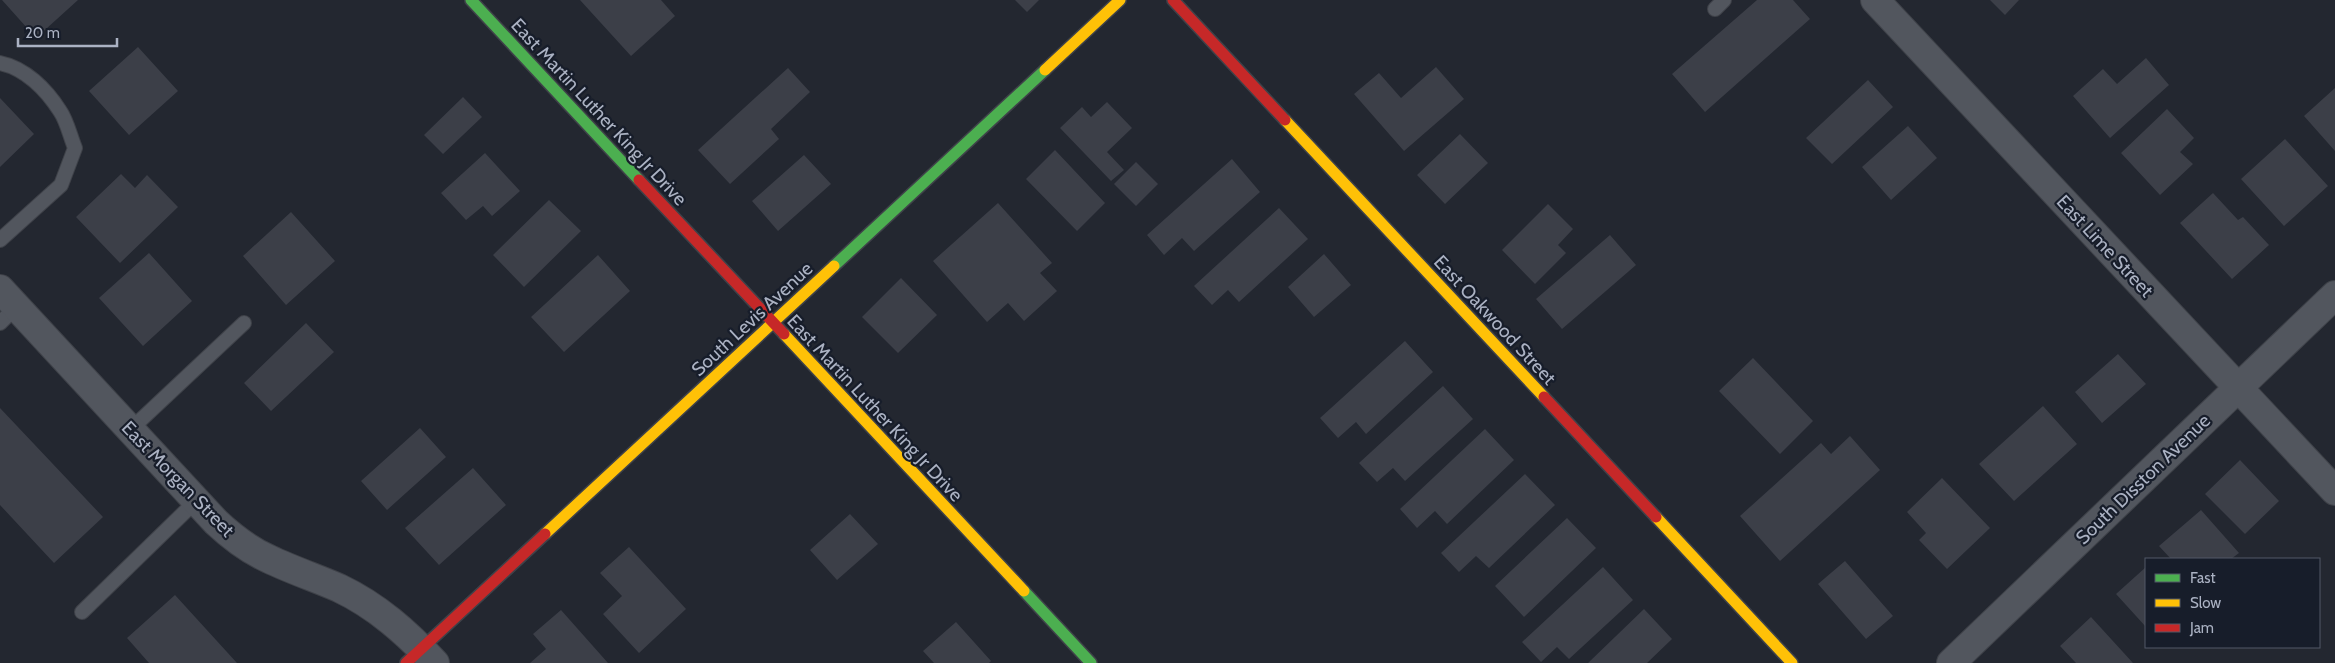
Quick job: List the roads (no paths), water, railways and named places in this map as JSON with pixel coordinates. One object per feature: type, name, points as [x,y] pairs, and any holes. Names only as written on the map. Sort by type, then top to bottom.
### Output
[{"type":"street","name":"East Martin Luther King Jr Drive","points":[[471,0],[1091,663]]},
{"type":"street","name":"South Levis Avenue","points":[[421,658],[773,324],[1120,0]]},
{"type":"street","name":"East Oakwood Street","points":[[1173,0],[1792,663]]},
{"type":"street","name":"East Lime Street","points":[[1876,0],[2335,491]]},
{"type":"street","name":"South Disston Avenue","points":[[1951,663],[2335,296]]},
{"type":"street","name":"East Morgan Street","points":[[5,306],[130,430],[216,522],[247,547],[268,559],[340,588],[368,604],[392,621],[421,658]]},
{"type":"lane","points":[[0,63],[14,66],[42,88],[61,112],[75,148],[61,185],[0,240]]},
{"type":"lane","points":[[130,430],[244,322]]},
{"type":"lane","points":[[82,612],[196,501]]}]
